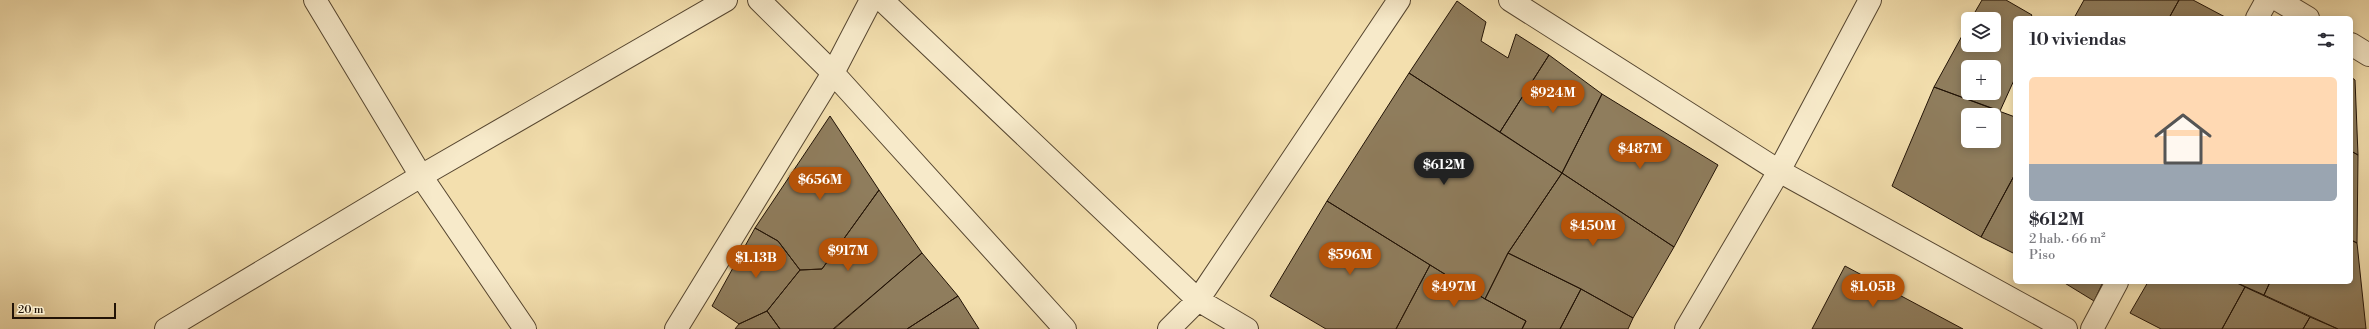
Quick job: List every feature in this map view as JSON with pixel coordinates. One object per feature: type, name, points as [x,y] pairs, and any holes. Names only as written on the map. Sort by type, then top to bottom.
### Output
[{"type":"street","points":[[315,0],[421,176],[525,329]]},
{"type":"street","points":[[166,329],[421,176],[726,0]]},
{"type":"street","points":[[759,0],[833,73],[1065,329]]},
{"type":"street","points":[[676,329],[833,73],[871,0]]},
{"type":"street","points":[[882,0],[1198,300],[1247,329]]},
{"type":"street","points":[[1170,329],[1198,300],[1399,0]]},
{"type":"street","points":[[1510,0],[1780,171],[2066,329]]},
{"type":"street","points":[[1686,329],[1780,171],[1870,0]]},
{"type":"street","points":[[2258,16],[2267,0]]},
{"type":"street","points":[[2278,0],[2305,16]]},
{"type":"street","points":[[2353,45],[2369,55]]},
{"type":"street","points":[[2092,329],[2116,284]]},
{"type":"building","points":[[1982,0],[2006,0],[2032,15],[2013,16],[2013,82],[2001,109],[1992,108],[1970,100],[2001,100],[2001,60],[1961,60],[1961,97],[1934,87],[1961,38],[1961,52],[2001,52],[2001,12],[1975,12]]},
{"type":"building","points":[[2084,0],[2179,0],[2170,16],[2075,16]]},
{"type":"building","points":[[2179,0],[2193,0],[2223,16],[2170,16]]},
{"type":"building","points":[[1457,1],[1486,22],[1481,41],[1508,58],[1516,34],[1549,55],[1500,132],[1409,73]]},
{"type":"building","points":[[1549,55],[1602,94],[1562,173],[1500,132]]},
{"type":"building","points":[[1409,73],[1562,173],[1508,253],[1485,299],[1327,201]]},
{"type":"building","points":[[2353,78],[2355,80],[2358,155],[2353,152]]},
{"type":"building","points":[[1934,87],[1961,97],[1961,100],[1969,100],[1991,108],[1961,108],[1961,148],[2001,148],[2001,112],[2013,116],[2013,178],[1981,237],[1892,186]]},
{"type":"building","points":[[1602,94],[1718,165],[1674,247],[1562,173]]},
{"type":"building","points":[[830,116],[879,190],[822,269],[800,270],[778,241],[755,228]]},
{"type":"building","points":[[2353,152],[2358,155],[2357,243],[2353,241]]},
{"type":"building","points":[[1562,173],[1674,247],[1633,318],[1581,289],[1508,253]]},
{"type":"building","points":[[2013,178],[2013,253],[1981,237]]},
{"type":"building","points":[[879,190],[922,253],[834,329],[780,329],[767,311],[800,270],[822,269]]},
{"type":"building","points":[[1327,201],[1430,265],[1396,329],[1326,329],[1270,296]]},
{"type":"building","points":[[755,228],[778,241],[800,270],[767,311],[739,324],[712,306]]},
{"type":"building","points":[[2353,241],[2357,243],[2366,329],[2338,329],[2264,295],[2269,284],[2353,284]]},
{"type":"building","points":[[922,253],[958,296],[907,329],[833,329]]},
{"type":"building","points":[[1508,253],[1581,289],[1560,329],[1522,329],[1526,321],[1485,299]]},
{"type":"building","points":[[1430,265],[1485,299],[1526,321],[1522,329],[1396,329]]},
{"type":"building","points":[[1845,266],[1963,329],[1812,329]]},
{"type":"building","points":[[2066,284],[2102,284],[2094,301]]},
{"type":"building","points":[[2147,284],[2239,284],[2245,287],[2222,329],[2161,329],[2130,313]]},
{"type":"building","points":[[2239,284],[2269,284],[2264,295]]},
{"type":"building","points":[[2245,287],[2310,317],[2303,329],[2222,329]]},
{"type":"building","points":[[1581,289],[1633,318],[1628,329],[1560,329]]},
{"type":"building","points":[[958,296],[979,329],[907,329]]},
{"type":"building","points":[[767,311],[780,329],[735,329],[739,324]]},
{"type":"building","points":[[2310,317],[2338,329],[2303,329]]}]
